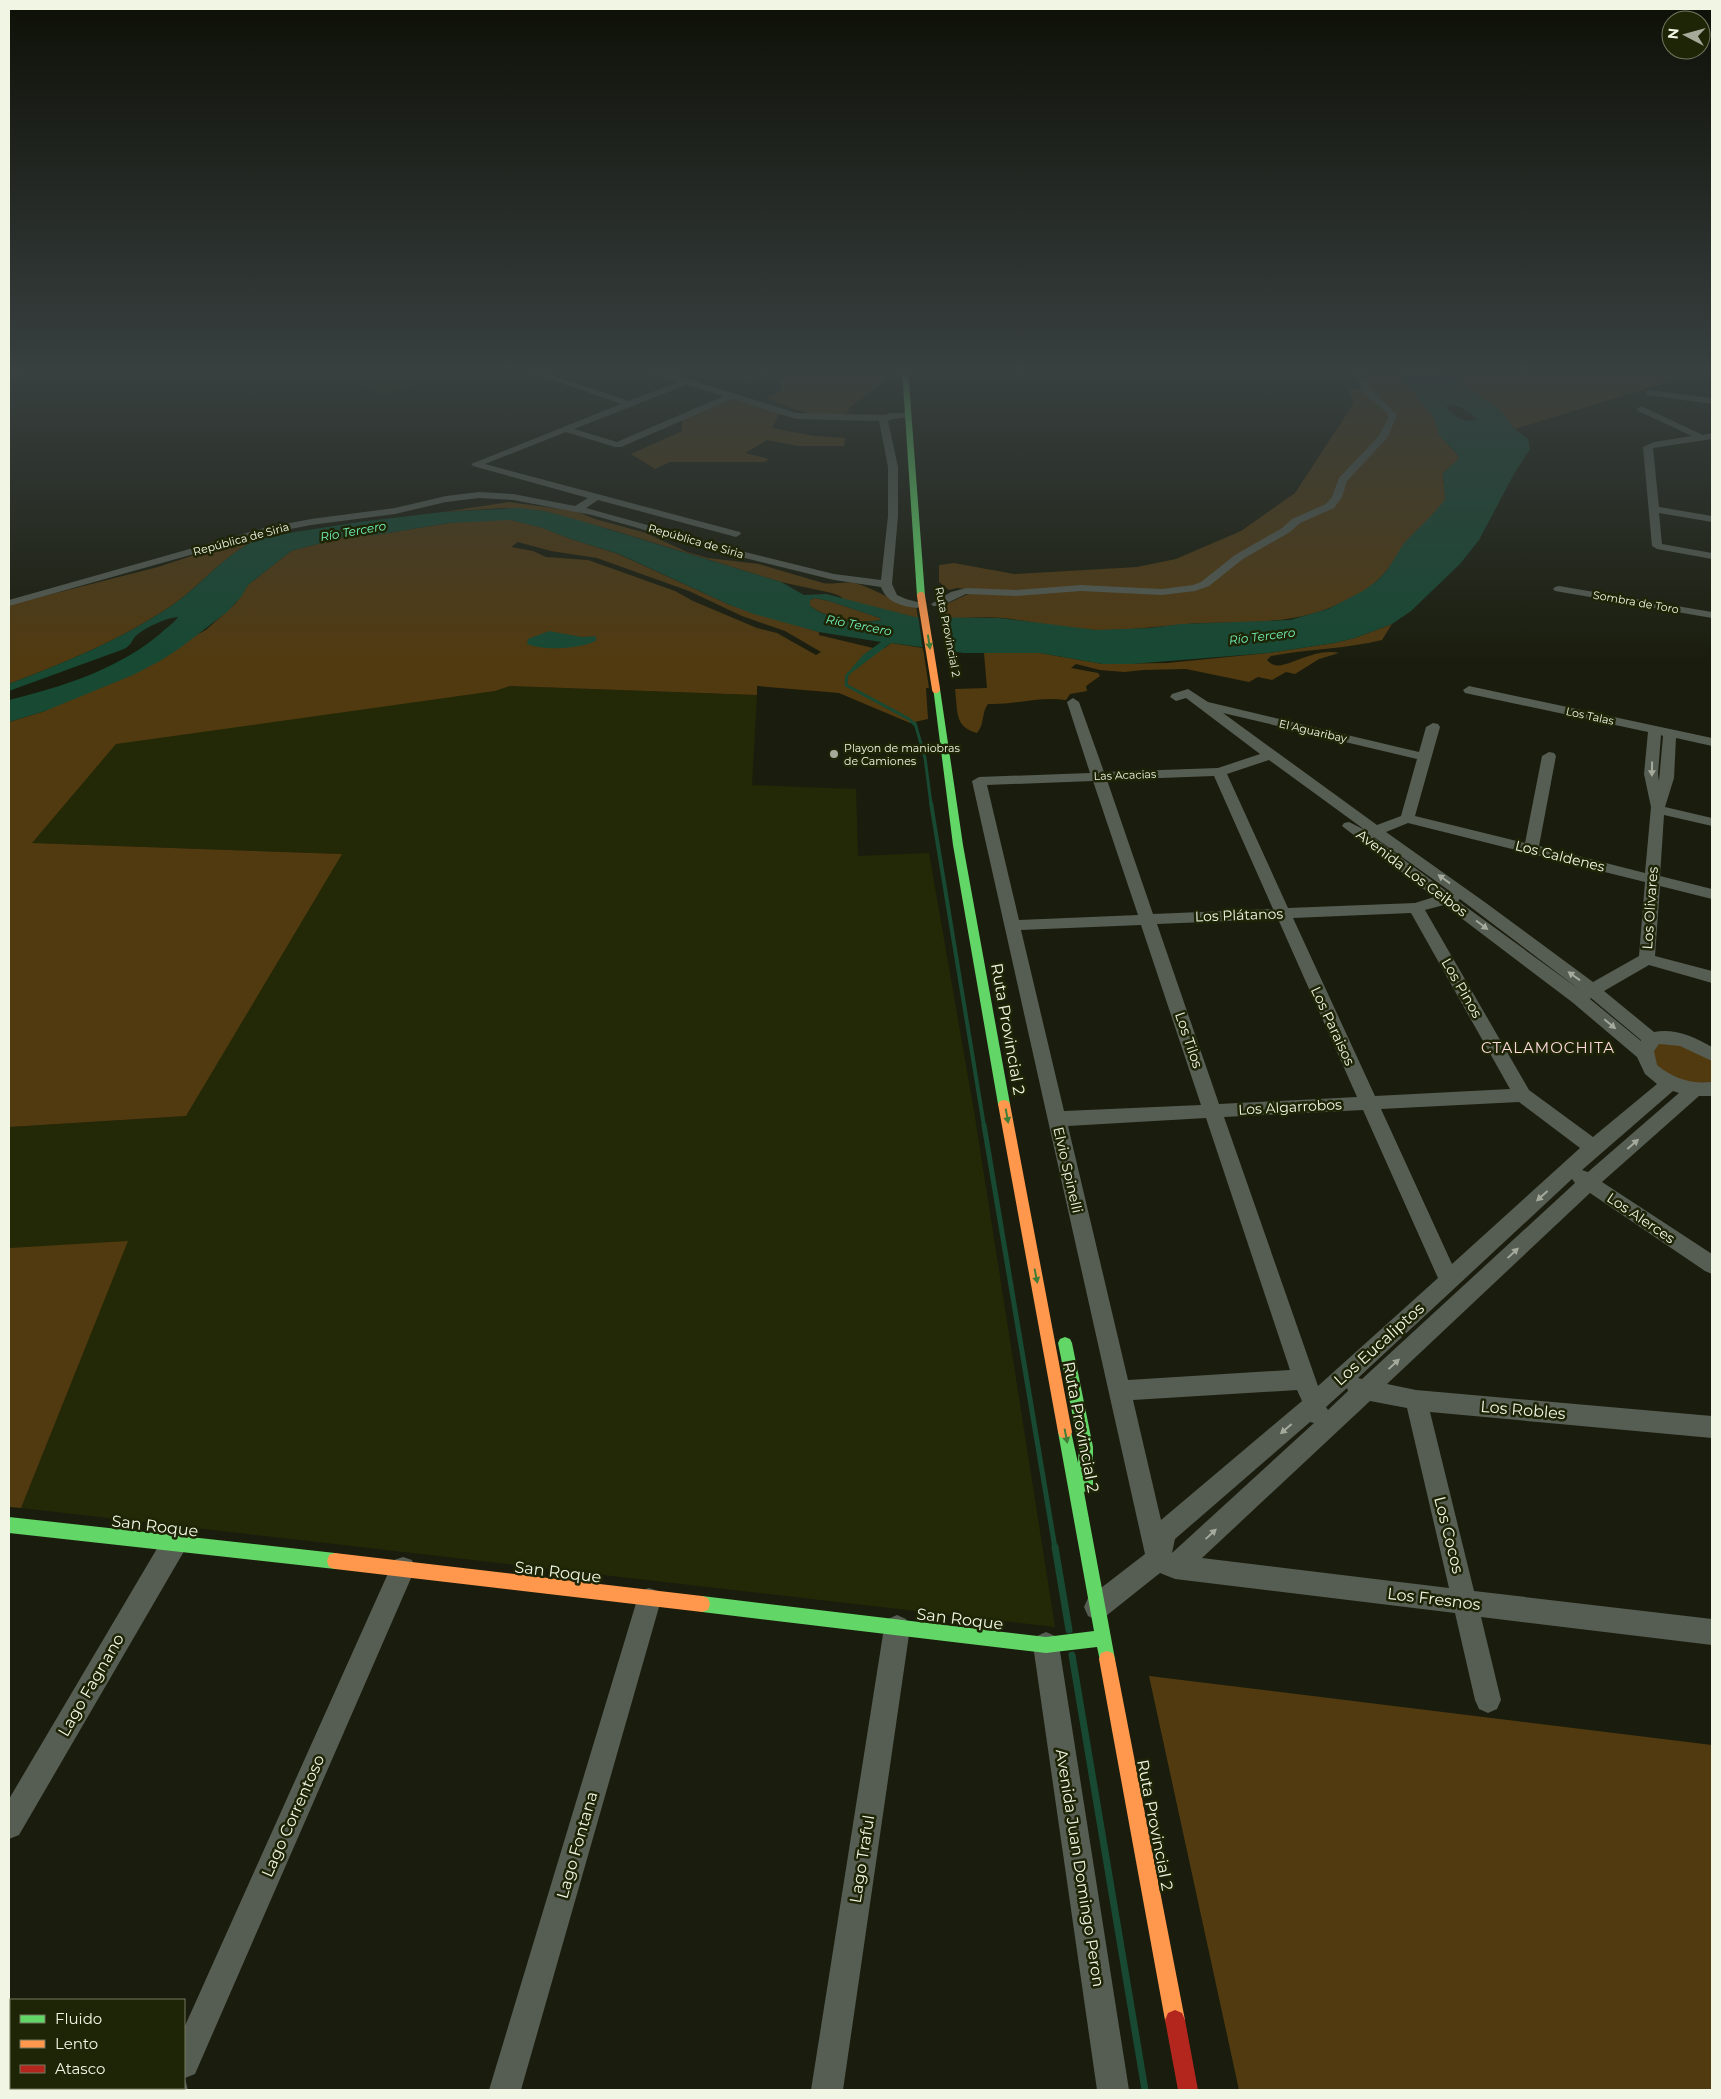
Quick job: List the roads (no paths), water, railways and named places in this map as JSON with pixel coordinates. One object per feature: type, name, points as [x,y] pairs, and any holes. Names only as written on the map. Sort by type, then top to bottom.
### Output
[{"type":"main road","name":"Ruta Provincial 2","points":[[912,467],[918,562],[941,688],[947,769],[958,845],[1035,1273],[1188,2090]]},
{"type":"main road","points":[[999,1068],[1014,1098]]},
{"type":"main road","points":[[1062,1330],[1086,1447],[1083,1523]]},
{"type":"main road","name":"San Roque","points":[[9,1525],[403,1569],[649,1600],[1046,1646],[1103,1638]]},
{"type":"street","points":[[487,467],[736,534]]},
{"type":"street","points":[[893,467],[893,516],[886,584],[887,590],[892,596],[904,602],[926,600],[966,591],[1016,593],[1081,588],[1162,592],[1195,588],[1205,584],[1239,557],[1286,530],[1296,521],[1330,506],[1337,497],[1342,480],[1354,467]]},
{"type":"street","points":[[1650,467],[1657,546],[1712,556]]},
{"type":"street","name":"República de Siria","points":[[9,603],[264,531],[311,522],[395,511],[466,496],[513,497],[593,512],[737,553],[834,577],[886,584]]},
{"type":"street","points":[[576,509],[597,497]]},
{"type":"street","points":[[1653,509],[1712,519]]},
{"type":"street","name":"Sombra de Toro","points":[[1559,589],[1712,615]]},
{"type":"street","name":"Los Talas","points":[[1469,690],[1712,742]]},
{"type":"street","name":"Avenida Los Ceibos","points":[[1264,757],[1202,704],[1182,695],[1264,757],[1369,833],[1463,893],[1593,989],[1648,1047]]},
{"type":"street","name":"Los Tilos","points":[[1073,702],[1304,1379]]},
{"type":"street","name":"El Aguaribay","points":[[1202,704],[1424,757]]},
{"type":"street","points":[[1369,833],[1407,818],[1433,727]]},
{"type":"street","points":[[1655,730],[1651,774],[1657,809]]},
{"type":"street","points":[[1657,809],[1667,778],[1670,733]]},
{"type":"street","points":[[1531,849],[1549,756]]},
{"type":"street","name":"Las Acacias","points":[[979,781],[1219,772],[1264,757]]},
{"type":"street","name":"Los Paraisos","points":[[1219,772],[1449,1280]]},
{"type":"street","name":"Elvio Spinelli","points":[[979,781],[1014,925],[1056,1119],[1119,1391],[1167,1563]]},
{"type":"street","points":[[1657,809],[1712,822]]},
{"type":"street","name":"Los Olivares","points":[[1578,998],[1647,959],[1657,809]]},
{"type":"street","name":"Los Caldenes","points":[[1407,818],[1712,894]]},
{"type":"street","name":"Avenida Los Ceibos","points":[[1369,833],[1447,899],[1578,998],[1648,1047]]},
{"type":"street","name":"Los Plátanos","points":[[1014,925],[1416,908],[1463,893]]},
{"type":"street","name":"Los Pinos","points":[[1416,908],[1524,1095],[1593,1148]]},
{"type":"street","points":[[1647,959],[1712,977]]},
{"type":"street","points":[[1708,1090],[1670,1083],[1652,1068],[1646,1060],[1648,1047],[1660,1038],[1681,1039],[1698,1045],[1712,1055]]},
{"type":"street","name":"Los Eucaliptos","points":[[1167,1563],[1165,1532],[1313,1405],[1593,1148],[1670,1083]]},
{"type":"street","name":"Los Eucaliptos","points":[[1097,1607],[1167,1563],[1326,1427],[1588,1183],[1708,1090]]},
{"type":"street","name":"Los Algarrobos","points":[[1056,1119],[1524,1095]]},
{"type":"street","name":"Los Alerces","points":[[1569,1170],[1712,1265]]},
{"type":"street","points":[[1119,1391],[1304,1379],[1313,1405],[1326,1427]]},
{"type":"street","name":"Los Robles","points":[[1335,1384],[1416,1400],[1712,1427]]},
{"type":"street","name":"Los Cocos","points":[[1416,1400],[1488,1700]]},
{"type":"street","name":"Lago Fagnano","points":[[9,1825],[174,1544]]},
{"type":"street","name":"Los Fresnos","points":[[1167,1563],[1466,1603],[1712,1632]]},
{"type":"street","name":"Lago Correntoso","points":[[185,2061],[403,1569]]},
{"type":"street","name":"Lago Fontana","points":[[505,2090],[649,1600]]},
{"type":"street","name":"Lago Traful","points":[[827,2090],[897,1628]]},
{"type":"street","name":"Avenida Juan Domingo Peron","points":[[1046,1646],[1113,2090]]},
{"type":"water","name":"Río Tercero","points":[[1450,467],[1519,467],[1479,540],[1460,564],[1411,611],[1392,624],[1355,638],[1334,643],[1268,653],[1132,664],[1103,664],[1040,653],[964,653],[891,643],[855,670],[851,669],[863,655],[881,642],[819,632],[754,614],[730,605],[619,554],[543,528],[511,520],[449,523],[375,535],[347,536],[291,551],[248,585],[241,597],[227,612],[160,661],[133,675],[45,711],[9,722],[9,700],[69,683],[108,667],[145,646],[178,617],[162,621],[146,629],[137,635],[129,646],[124,649],[9,691],[9,684],[94,649],[155,617],[174,604],[238,550],[263,537],[359,522],[443,512],[518,508],[544,511],[578,520],[781,582],[804,595],[826,594],[915,617],[999,618],[1096,630],[1150,628],[1181,624],[1290,620],[1328,609],[1363,591],[1377,581],[1388,569],[1404,543],[1445,500],[1443,473]],"holes":[[[815,598],[880,618],[881,620],[863,622],[844,620],[817,611],[810,606],[810,600]]]},
{"type":"water","points":[[549,631],[582,637],[597,636],[595,638],[597,640],[563,648],[543,648],[527,644],[528,639]]},
{"type":"waterway","points":[[857,666],[847,675],[846,685],[909,719],[916,726]]},
{"type":"waterway","points":[[916,726],[925,758],[931,804]]},
{"type":"waterway","points":[[931,803],[984,1126]]},
{"type":"waterway","points":[[984,1125],[1055,1548]]},
{"type":"waterway","points":[[1055,1547],[1069,1630]]},
{"type":"waterway","points":[[1072,1655],[1145,2090]]},
{"type":"place","name":"Playon de maniobras de Camiones","points":[[834,754]]},
{"type":"district","name":"CTALAMOCHITA","points":[[1548,1047]]}]
